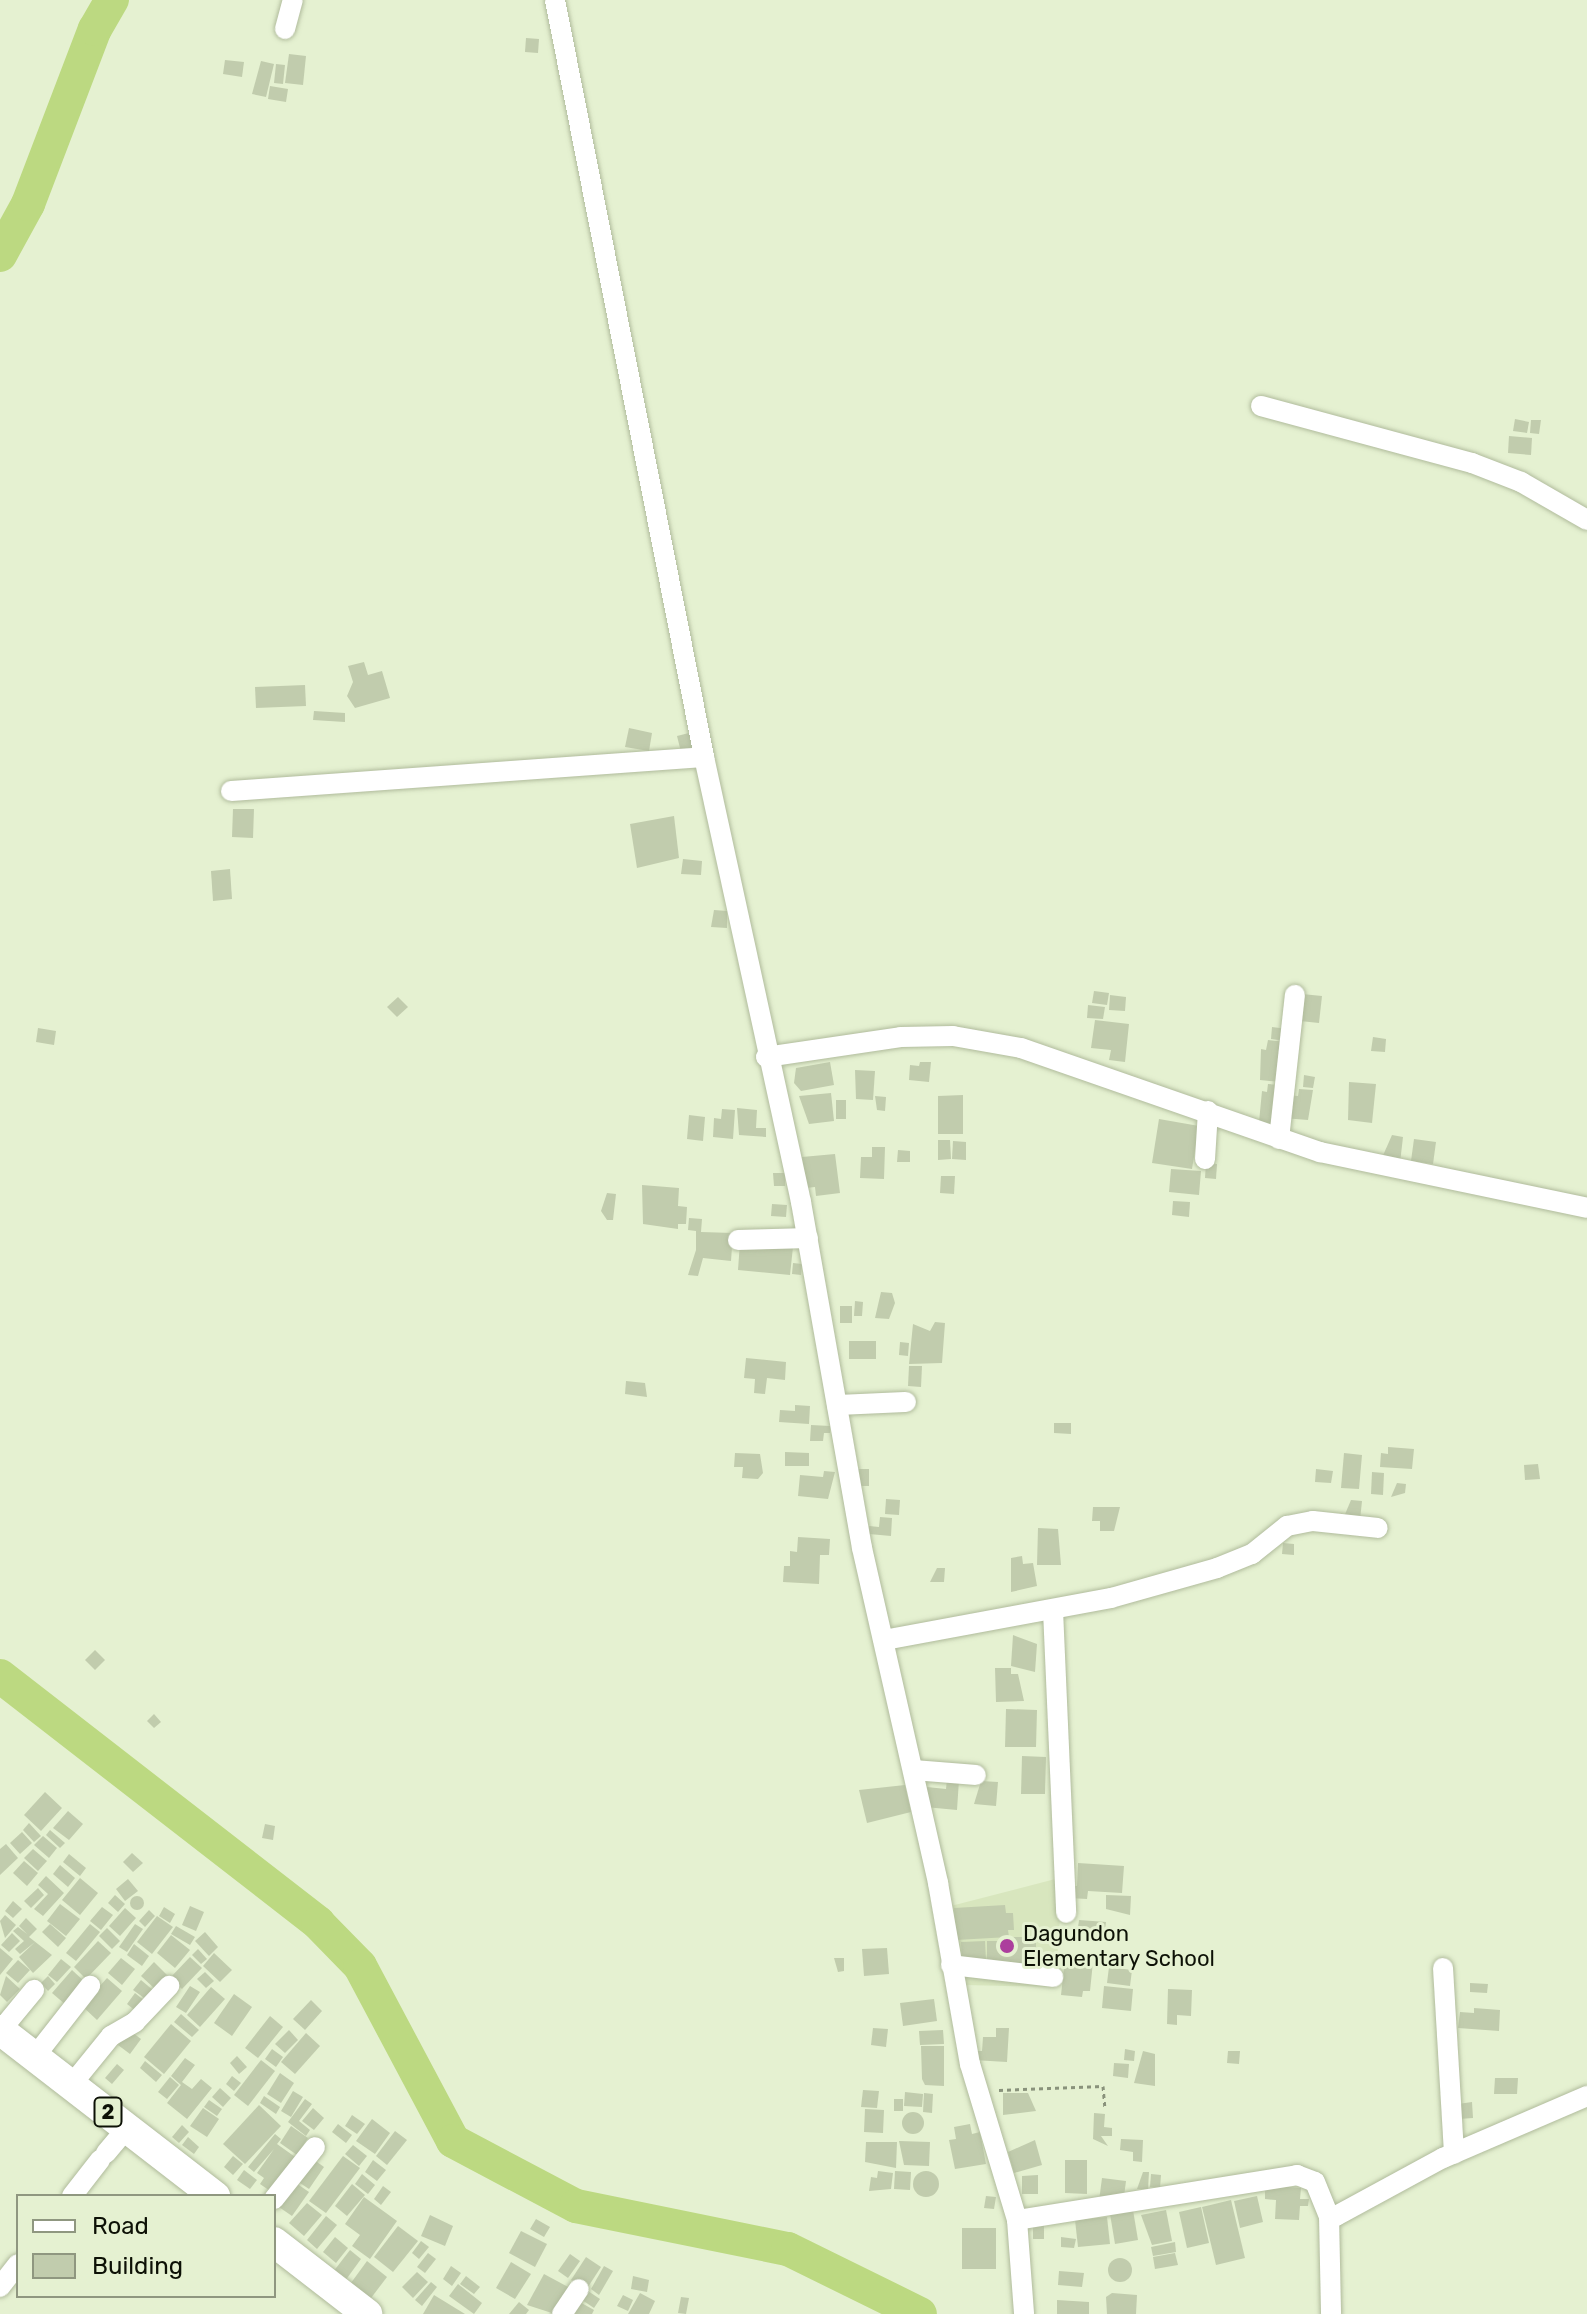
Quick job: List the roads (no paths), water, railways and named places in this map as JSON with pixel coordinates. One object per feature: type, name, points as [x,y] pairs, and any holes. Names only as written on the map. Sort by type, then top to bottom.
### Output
[{"type":"highway","name":"2","points":[[0,2030],[212,2194]]},
{"type":"highway","points":[[276,2244],[367,2314]]},
{"type":"street","points":[[285,29],[293,0]]},
{"type":"street","points":[[555,0],[704,757],[766,1057],[808,1238],[837,1405],[884,1640],[914,1770],[951,1965],[979,2091],[1017,2220],[1024,2314]]},
{"type":"street","points":[[1261,406],[1472,463],[1521,482],[1587,520]]},
{"type":"street","points":[[231,791],[704,757]]},
{"type":"street","points":[[1279,1139],[1295,995]]},
{"type":"street","points":[[766,1057],[901,1037],[953,1036],[1021,1048],[1208,1111],[1279,1139],[1474,1188],[1587,1208]]},
{"type":"street","points":[[1205,1159],[1208,1111]]},
{"type":"street","points":[[738,1240],[808,1238]]},
{"type":"street","points":[[837,1405],[906,1402]]},
{"type":"street","points":[[884,1640],[1053,1610],[1217,1568],[1252,1554],[1287,1526],[1313,1521],[1378,1528]]},
{"type":"street","points":[[1053,1610],[1066,1913]]},
{"type":"street","points":[[914,1770],[976,1775]]},
{"type":"street","points":[[951,1965],[1053,1977]]},
{"type":"street","points":[[1443,1968],[1454,2154]]},
{"type":"street","points":[[36,2055],[90,1986]]},
{"type":"street","points":[[72,2084],[111,2036],[135,2022],[169,1986]]},
{"type":"street","points":[[0,2030],[34,1990]]},
{"type":"street","points":[[1329,2216],[1347,2213],[1454,2154],[1587,2096]]},
{"type":"street","points":[[74,2194],[127,2128]]},
{"type":"street","points":[[276,2196],[315,2147]]},
{"type":"street","points":[[1017,2220],[1297,2175],[1315,2182],[1329,2216],[1331,2314]]},
{"type":"street","points":[[0,2287],[16,2267]]},
{"type":"street","points":[[562,2314],[579,2289]]},
{"type":"waterway","points":[[0,255],[28,204],[95,29],[112,0]]},
{"type":"waterway","points":[[0,1676],[318,1923],[360,1966],[453,2141],[576,2206],[788,2249],[920,2314]]},
{"type":"place","name":"Dagundon Elementary School","points":[[1007,1946]]}]
